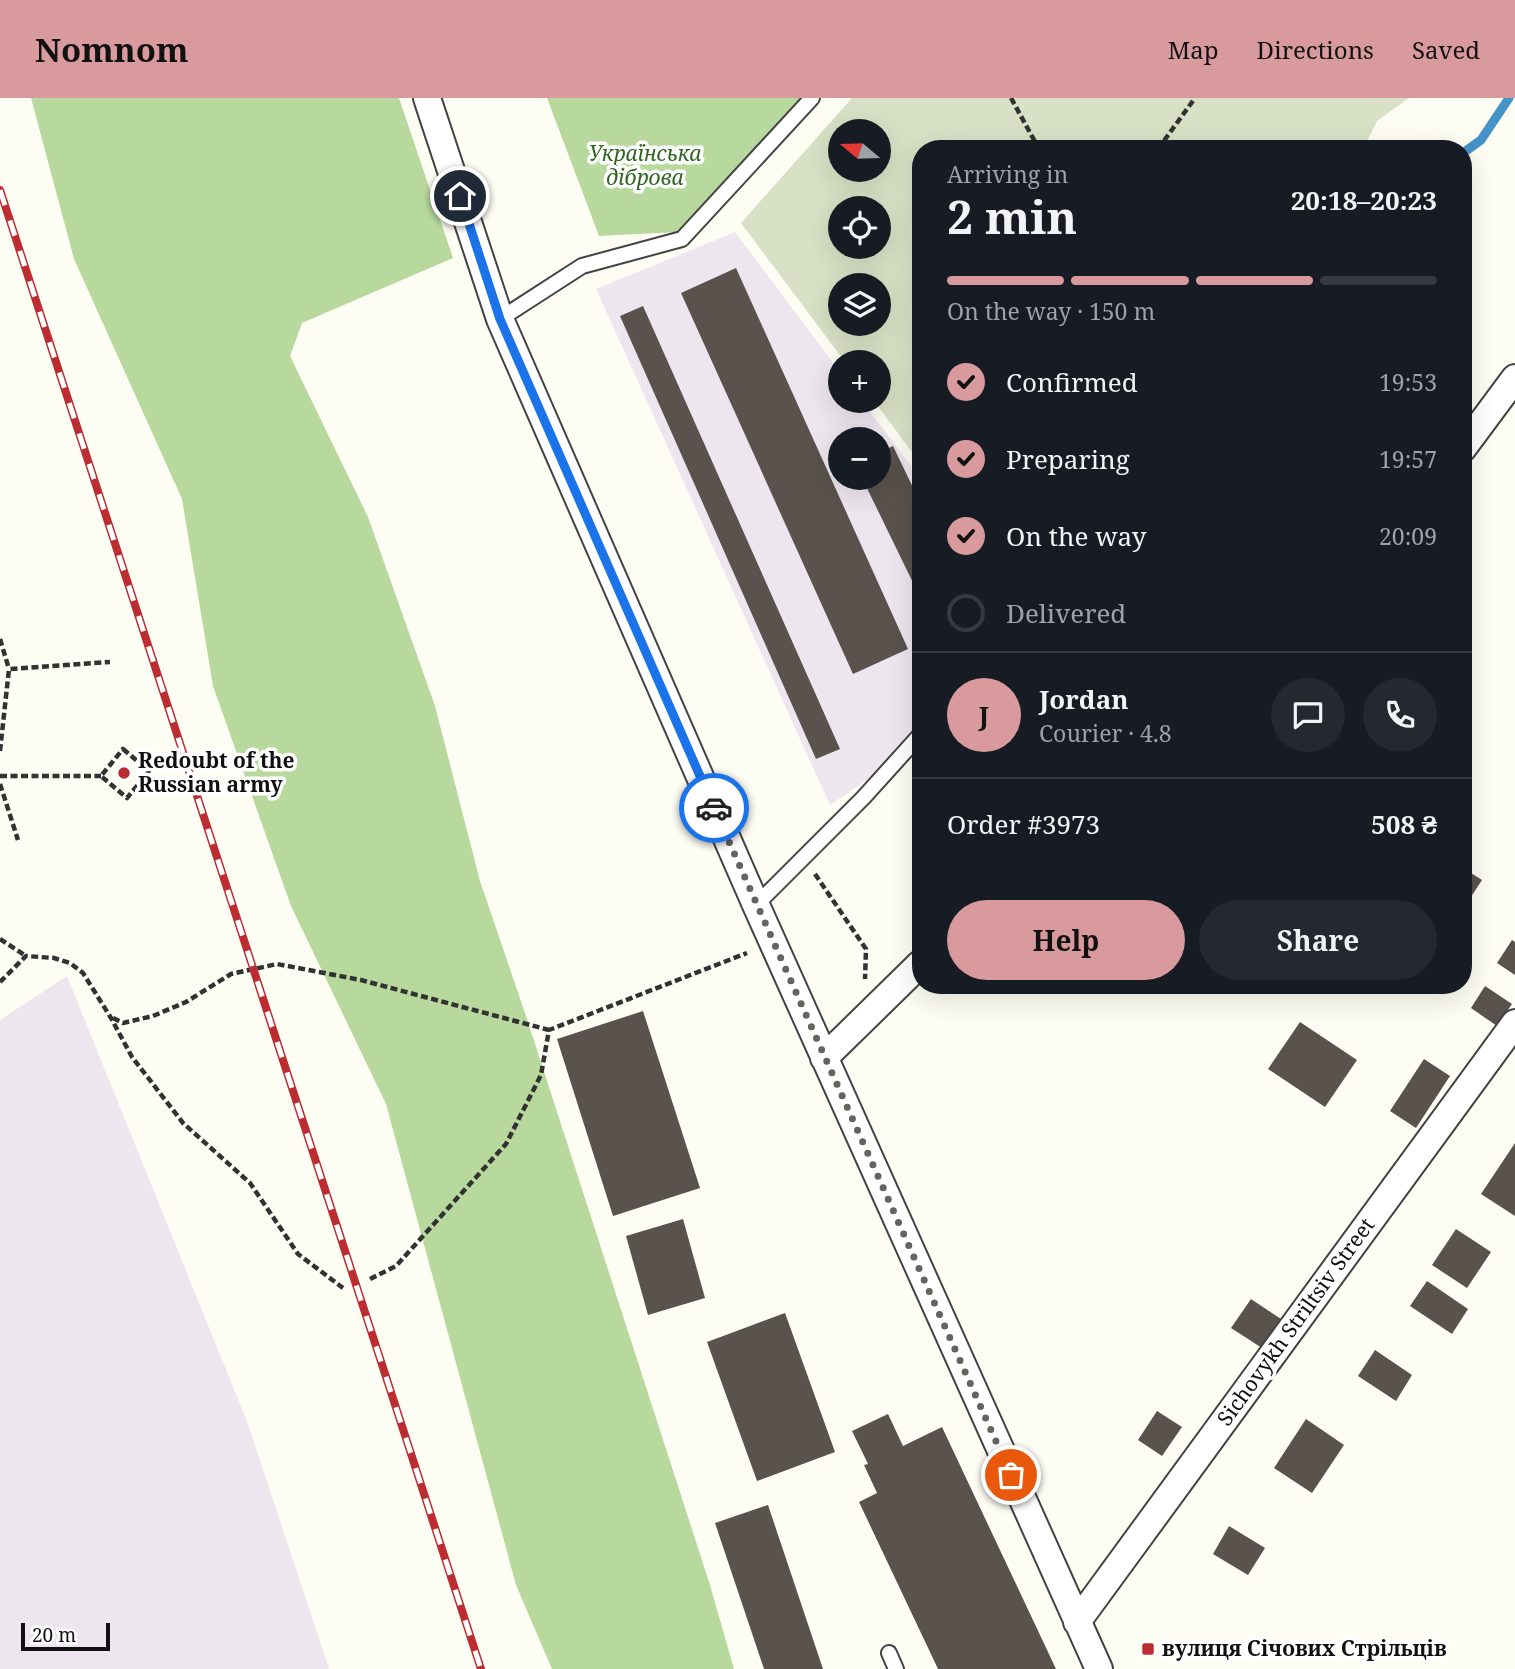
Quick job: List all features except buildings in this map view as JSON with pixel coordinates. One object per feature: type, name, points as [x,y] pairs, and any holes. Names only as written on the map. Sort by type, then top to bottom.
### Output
[{"type":"street","points":[[427,98],[500,319],[756,905],[1099,1669]]},
{"type":"street","points":[[1472,435],[1515,378]]},
{"type":"street","points":[[824,1058],[912,972]]},
{"type":"street","name":"Sichovykh Striltsiv Street","points":[[1077,1622],[1515,1023]]},
{"type":"lane","points":[[500,319],[582,266],[682,239],[812,98]]},
{"type":"lane","points":[[756,905],[864,797],[912,744]]},
{"type":"lane","points":[[889,1653],[896,1669]]},
{"type":"path","points":[[1011,98],[1034,140]]},
{"type":"path","points":[[1165,140],[1195,98]]},
{"type":"path","points":[[0,639],[9,668],[0,751]]},
{"type":"path","points":[[9,668],[110,662]]},
{"type":"path","points":[[0,776],[100,776],[127,798],[149,771],[123,749],[100,776]]},
{"type":"path","points":[[0,784],[18,839]]},
{"type":"path","points":[[803,856],[866,949],[863,1022]]},
{"type":"path","points":[[0,939],[26,956],[54,958],[70,963],[83,973],[132,1057],[183,1123],[250,1183],[298,1254],[343,1288]]},
{"type":"path","points":[[111,1018],[123,1023],[153,1016],[186,1002],[231,974],[277,964],[361,980],[549,1030],[774,943]]},
{"type":"path","points":[[0,982],[26,956]]},
{"type":"path","points":[[370,1279],[396,1266],[506,1144],[541,1075],[549,1030]]},
{"type":"shaded area","points":[[735,232],[828,356],[828,413],[871,413],[882,427],[828,427],[828,490],[891,490],[891,440],[912,467],[912,731],[868,779],[830,805],[596,289]]},
{"type":"shaded area","points":[[67,976],[248,1424],[329,1669],[0,1669],[0,1020]]},
{"type":"green space","points":[[31,98],[399,98],[453,258],[302,323],[290,356],[368,517],[435,706],[480,881],[710,1585],[734,1669],[552,1669],[516,1585],[386,1104],[291,906],[213,686],[182,499],[74,259]]},
{"type":"green space","name":"Українська діброва","points":[[547,98],[802,98],[679,232],[599,236]]},
{"type":"green space","points":[[852,98],[1409,98],[1377,121],[1368,140],[912,140],[912,452],[883,413],[891,413],[891,350],[836,350],[741,223],[828,125],[828,182],[891,182],[891,119],[833,119]]},
{"type":"waterway","points":[[1472,146],[1481,140],[1509,98]]},
{"type":"railway","points":[[0,190],[481,1669]]},
{"type":"way so far","points":[[714,808],[1011,1475]]},
{"type":"place","name":"Redoubt of the Russian army","points":[[124,773]]},
{"type":"place","name":"вулиця Січових Стрільців","points":[[1148,1649]]},
{"type":"route","points":[[460,196],[500,319],[714,808]]}]
